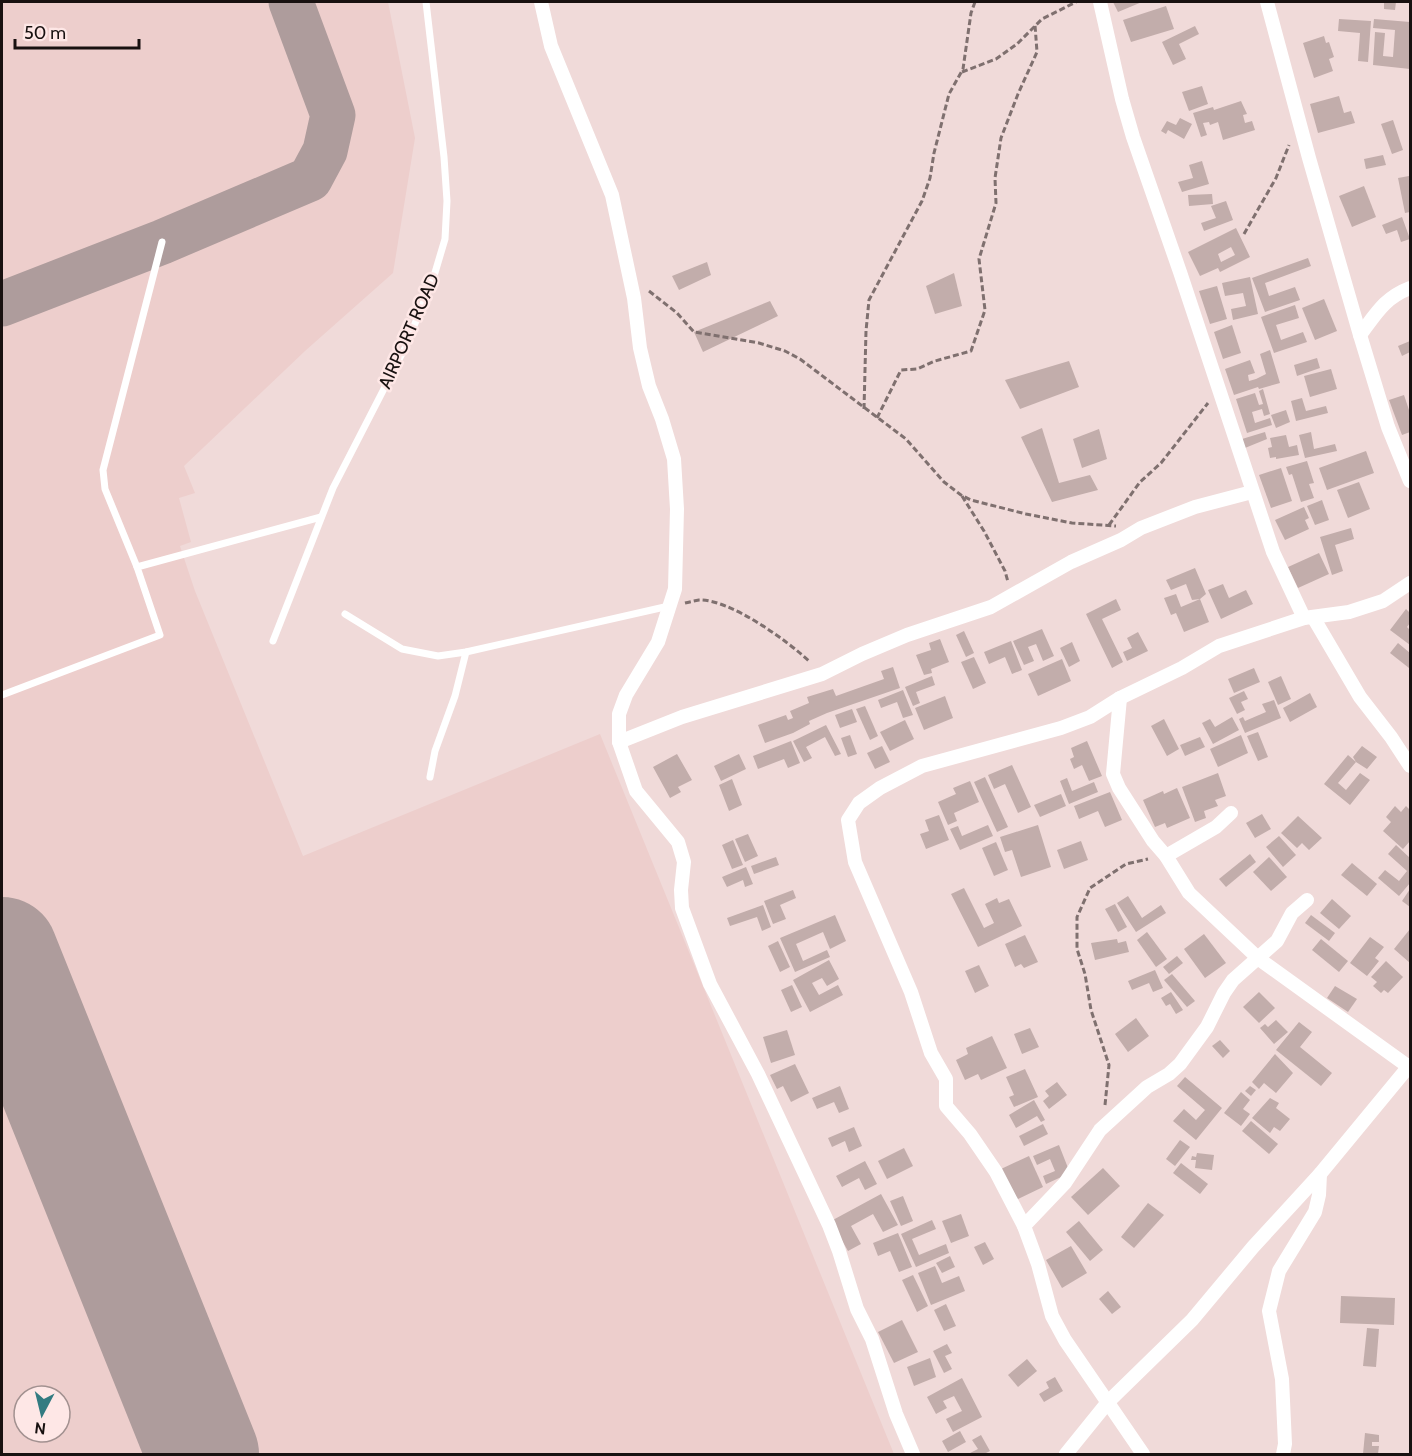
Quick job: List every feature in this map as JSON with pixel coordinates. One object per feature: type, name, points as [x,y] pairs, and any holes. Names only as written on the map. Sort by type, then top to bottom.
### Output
[{"type":"street","points":[[541,2],[551,46],[612,195],[630,277],[640,348],[649,386],[674,459],[677,509],[675,590],[658,642],[626,695],[620,714],[619,742],[636,791],[678,842],[684,862],[682,908],[710,984],[758,1074],[829,1225],[857,1309],[872,1339],[896,1414],[913,1455]]},
{"type":"street","points":[[1100,2],[1133,137],[1273,552],[1309,618],[1360,697],[1410,765]]},
{"type":"street","points":[[1267,2],[1360,335],[1388,427],[1410,481]]},
{"type":"street","points":[[1360,335],[1383,304],[1410,288]]},
{"type":"street","points":[[619,742],[682,717],[822,674],[907,635],[991,607],[1071,562],[1142,528],[1195,507],[1252,492]]},
{"type":"street","points":[[1143,1455],[1065,1340],[1052,1316],[1038,1264],[1024,1226],[996,1172],[970,1134],[946,1106],[946,1079],[931,1053],[911,992],[855,862],[848,820],[859,803],[880,788],[922,766],[1061,728],[1090,717],[1120,698],[1182,668],[1219,646],[1309,618],[1349,612],[1383,601],[1410,583]]},
{"type":"street","points":[[1066,1455],[1108,1402],[1192,1320],[1253,1247],[1320,1174],[1410,1066],[1259,959],[1190,893],[1166,856],[1153,841],[1119,788],[1113,774],[1120,698]]},
{"type":"street","points":[[1166,856],[1216,827],[1231,813]]},
{"type":"street","points":[[1024,1226],[1065,1183],[1100,1130],[1147,1087],[1169,1074],[1180,1064],[1207,1027],[1233,980],[1277,941],[1292,914],[1307,900]]},
{"type":"street","points":[[1283,1455],[1285,1444],[1282,1379],[1269,1311],[1279,1271],[1315,1212],[1320,1174]]},
{"type":"lane","name":"AIRPORT ROAD","points":[[273,641],[333,488],[406,346],[434,276],[445,239],[446,190],[426,2]]},
{"type":"lane","points":[[2,695],[160,635],[137,567],[105,489],[103,470],[162,242]]},
{"type":"lane","points":[[137,567],[321,517]]},
{"type":"lane","points":[[345,614],[402,649],[425,656],[438,656],[466,652],[671,605]]},
{"type":"lane","points":[[430,777],[435,751],[455,696],[466,652]]},
{"type":"path","points":[[864,408],[869,300],[922,201],[930,178],[949,94],[964,64],[971,13],[975,2]]},
{"type":"path","points":[[961,73],[996,59],[1048,15],[1076,2]]},
{"type":"path","points":[[878,418],[901,370],[916,369],[971,351],[985,310],[979,259],[996,203],[995,178],[1001,138],[1036,52],[1035,25]]},
{"type":"path","points":[[1244,234],[1276,178],[1300,122]]},
{"type":"path","points":[[630,277],[677,313],[693,332],[736,338],[785,351],[800,359],[906,439],[944,482],[971,500],[1072,523],[1142,528]]},
{"type":"path","points":[[1108,526],[1140,482],[1161,463],[1219,390]]},
{"type":"path","points":[[961,495],[984,531],[1005,571],[1012,596]]},
{"type":"path","points":[[671,605],[701,600],[744,615],[784,641],[822,674]]},
{"type":"path","points":[[1100,1130],[1109,1065],[1091,1010],[1085,974],[1077,949],[1077,917],[1090,888],[1107,876],[1126,864],[1166,856]]},
{"type":"shaded area","points":[[2,2],[388,2],[415,138],[393,273],[305,351],[184,466],[195,493],[179,498],[191,542],[180,546],[195,591],[303,856],[600,734],[894,1454],[3,1454]]},
{"type":"building","points":[[1113,2],[1142,2],[1118,12]]},
{"type":"building","points":[[1384,2],[1396,2],[1395,10],[1384,9]]},
{"type":"building","points":[[1166,6],[1174,29],[1131,42],[1123,20]]},
{"type":"building","points":[[1339,19],[1371,21],[1368,62],[1358,61],[1360,33],[1338,31]]},
{"type":"building","points":[[1374,19],[1410,22],[1410,69],[1373,65],[1375,32],[1385,33],[1383,56],[1393,57],[1395,30],[1373,28]]},
{"type":"building","points":[[1195,26],[1199,34],[1179,44],[1186,59],[1173,65],[1162,42]]},
{"type":"building","points":[[1324,36],[1326,43],[1329,42],[1334,57],[1329,59],[1333,71],[1314,78],[1303,43]]},
{"type":"building","points":[[1202,86],[1208,104],[1189,111],[1182,92]]},
{"type":"building","points":[[1339,96],[1344,113],[1351,111],[1355,123],[1318,133],[1310,104]]},
{"type":"building","points":[[1241,101],[1247,114],[1243,115],[1245,123],[1252,121],[1255,130],[1223,140],[1218,122],[1210,125],[1209,122],[1203,123],[1207,135],[1201,137],[1193,113],[1213,107],[1214,110]]},
{"type":"building","points":[[1180,118],[1192,124],[1184,139],[1168,130],[1166,134],[1161,131],[1167,121],[1176,125]]},
{"type":"building","points":[[1393,120],[1403,150],[1392,154],[1381,124]]},
{"type":"building","points":[[1383,155],[1386,165],[1366,169],[1364,159]]},
{"type":"building","points":[[1202,161],[1209,184],[1182,192],[1178,182],[1193,178],[1189,165]]},
{"type":"building","points":[[1409,176],[1410,212],[1405,213],[1398,178]]},
{"type":"building","points":[[1364,186],[1376,217],[1352,227],[1339,196]]},
{"type":"building","points":[[1212,194],[1213,204],[1189,206],[1188,195]]},
{"type":"building","points":[[1226,201],[1233,220],[1204,231],[1201,223],[1216,218],[1211,206]]},
{"type":"building","points":[[1402,217],[1410,239],[1401,242],[1397,230],[1386,234],[1382,225]]},
{"type":"building","points":[[1236,228],[1250,257],[1220,272],[1218,268],[1200,276],[1188,252]],"holes":[[[1231,247],[1235,255],[1221,262],[1218,254]]]},
{"type":"building","points":[[1308,258],[1311,266],[1265,283],[1269,296],[1295,287],[1300,300],[1265,312],[1252,278]]},
{"type":"building","points":[[707,262],[711,275],[679,290],[672,276]]},
{"type":"building","points":[[954,273],[962,306],[935,314],[926,286]]},
{"type":"building","points":[[1250,277],[1258,314],[1233,320],[1231,309],[1246,306],[1243,293],[1225,296],[1222,283]]},
{"type":"building","points":[[1217,286],[1227,319],[1210,324],[1199,291]]},
{"type":"building","points":[[1324,299],[1337,331],[1315,340],[1302,308]]},
{"type":"building","points":[[770,301],[778,316],[703,352],[694,332]]},
{"type":"building","points":[[1295,305],[1299,318],[1276,325],[1281,340],[1303,332],[1307,342],[1274,353],[1261,317]]},
{"type":"building","points":[[1232,325],[1241,353],[1223,359],[1214,332]]},
{"type":"building","points":[[1410,341],[1410,352],[1402,356],[1398,346]]},
{"type":"building","points":[[1270,350],[1280,383],[1234,395],[1225,369],[1250,360],[1255,373],[1248,375],[1249,381],[1256,379],[1266,374],[1260,354]]},
{"type":"building","points":[[1317,358],[1320,368],[1297,376],[1294,365]]},
{"type":"building","points":[[1069,361],[1079,387],[1020,409],[1005,380]]},
{"type":"building","points":[[1331,369],[1337,389],[1310,397],[1304,376]]},
{"type":"building","points":[[1263,389],[1270,414],[1264,416],[1262,409],[1252,412],[1255,423],[1270,418],[1272,425],[1247,433],[1236,399],[1255,393],[1259,405],[1263,404],[1259,391]]},
{"type":"building","points":[[1404,395],[1410,413],[1410,432],[1402,435],[1389,400]]},
{"type":"building","points":[[1302,398],[1306,411],[1326,406],[1328,413],[1296,421],[1291,401]]},
{"type":"building","points":[[1286,410],[1290,422],[1276,428],[1271,415]]},
{"type":"building","points":[[1042,428],[1059,483],[1090,475],[1098,490],[1052,502],[1021,437]]},
{"type":"building","points":[[1099,429],[1107,459],[1082,468],[1073,439]]},
{"type":"building","points":[[1265,432],[1267,439],[1245,448],[1242,439]]},
{"type":"building","points":[[1311,432],[1314,449],[1335,444],[1337,451],[1305,458],[1299,435]]},
{"type":"building","points":[[1286,435],[1289,447],[1297,445],[1299,455],[1270,458],[1268,448],[1272,447],[1270,438]]},
{"type":"building","points":[[1366,451],[1374,473],[1327,490],[1319,468]]},
{"type":"building","points":[[1307,461],[1314,483],[1309,484],[1314,498],[1301,502],[1292,474],[1289,475],[1286,467]]},
{"type":"building","points":[[1281,468],[1292,501],[1271,508],[1259,475]]},
{"type":"building","points":[[1359,482],[1370,509],[1348,518],[1337,490]]},
{"type":"building","points":[[1322,500],[1329,520],[1315,525],[1307,506]]},
{"type":"building","points":[[1304,507],[1309,518],[1305,520],[1309,529],[1285,540],[1275,520]]},
{"type":"building","points":[[1351,528],[1354,539],[1335,545],[1343,571],[1332,575],[1320,537]]},
{"type":"building","points":[[1319,553],[1329,574],[1298,588],[1288,567]]},
{"type":"building","points":[[1195,568],[1206,594],[1200,599],[1192,600],[1186,584],[1171,590],[1166,580]]},
{"type":"building","points":[[1223,584],[1229,598],[1246,590],[1253,604],[1221,619],[1208,590]]},
{"type":"building","points":[[1176,594],[1181,607],[1200,599],[1209,622],[1184,632],[1176,613],[1171,615],[1164,598]]},
{"type":"building","points":[[1116,599],[1121,610],[1102,619],[1123,662],[1112,668],[1086,614]]},
{"type":"building","points":[[1406,609],[1410,613],[1410,623],[1407,627],[1410,630],[1410,645],[1390,630]]},
{"type":"building","points":[[1042,629],[1054,656],[1043,661],[1036,644],[1028,647],[1034,661],[1024,665],[1013,641]]},
{"type":"building","points":[[964,631],[974,653],[966,657],[956,635]]},
{"type":"building","points":[[1138,632],[1148,651],[1127,661],[1123,652],[1132,648],[1127,638]]},
{"type":"building","points":[[940,639],[949,662],[931,669],[932,673],[924,675],[916,655],[931,650],[929,643]]},
{"type":"building","points":[[1011,641],[1022,670],[1012,674],[1005,657],[989,664],[984,652]]},
{"type":"building","points":[[1072,642],[1080,661],[1069,667],[1060,648]]},
{"type":"building","points":[[1398,643],[1410,653],[1409,668],[1390,653]]},
{"type":"building","points":[[974,657],[986,683],[973,689],[961,662]]},
{"type":"building","points":[[1062,659],[1071,681],[1038,696],[1028,674]]},
{"type":"building","points":[[893,667],[900,688],[827,713],[809,721],[810,724],[793,733],[765,743],[758,725],[786,715],[788,720],[793,718],[790,711],[809,703],[807,697],[833,689],[836,696],[884,679],[881,671]]},
{"type":"building","points":[[1254,668],[1260,682],[1234,693],[1228,679]]},
{"type":"building","points":[[932,676],[935,685],[916,692],[920,703],[913,706],[905,687]]},
{"type":"building","points":[[1281,676],[1291,699],[1278,705],[1268,682]]},
{"type":"building","points":[[903,690],[913,715],[903,718],[897,702],[881,708],[878,700]]},
{"type":"building","points":[[1244,691],[1248,699],[1241,702],[1245,710],[1237,714],[1229,698]]},
{"type":"building","points":[[1310,693],[1317,707],[1290,722],[1283,708]]},
{"type":"building","points":[[945,696],[953,718],[924,730],[915,708]]},
{"type":"building","points":[[1274,700],[1281,718],[1245,733],[1239,719],[1243,717],[1245,721],[1266,712],[1262,704]]},
{"type":"building","points":[[865,706],[878,736],[870,740],[856,709]]},
{"type":"building","points":[[852,709],[857,722],[840,728],[835,715]]},
{"type":"building","points":[[1232,717],[1239,730],[1213,744],[1202,723],[1210,719],[1215,727]]},
{"type":"building","points":[[1164,719],[1179,749],[1167,756],[1151,726]]},
{"type":"building","points":[[905,720],[914,739],[890,751],[880,732]]},
{"type":"building","points":[[826,725],[841,754],[835,756],[825,737],[806,747],[812,758],[804,762],[793,741]]},
{"type":"building","points":[[1258,732],[1268,757],[1258,761],[1247,736]]},
{"type":"building","points":[[850,735],[857,754],[848,757],[841,738]]},
{"type":"building","points":[[1241,735],[1248,753],[1218,767],[1210,749]]},
{"type":"building","points":[[1200,737],[1205,747],[1185,756],[1180,745]]},
{"type":"building","points":[[791,741],[800,763],[788,768],[784,759],[758,769],[753,756]]},
{"type":"building","points":[[1087,741],[1102,776],[1089,781],[1082,765],[1074,769],[1070,759],[1074,757],[1071,748]]},
{"type":"building","points":[[882,746],[890,762],[875,769],[867,753]]},
{"type":"building","points":[[1362,746],[1377,757],[1367,769],[1356,762],[1353,757]]},
{"type":"building","points":[[677,754],[692,780],[678,787],[681,792],[670,798],[653,767]]},
{"type":"building","points":[[739,754],[746,769],[721,781],[714,766]]},
{"type":"building","points":[[1348,755],[1356,762],[1338,783],[1346,790],[1360,773],[1370,780],[1350,805],[1324,784]]},
{"type":"building","points":[[1012,765],[1031,807],[1018,813],[1005,784],[994,789],[988,775]]},
{"type":"building","points":[[1218,773],[1226,796],[1215,800],[1218,806],[1204,811],[1206,818],[1195,822],[1182,787]]},
{"type":"building","points":[[985,777],[1008,827],[997,832],[974,782]]},
{"type":"building","points":[[1067,778],[1072,791],[1094,782],[1098,792],[1069,804],[1060,781]]},
{"type":"building","points":[[732,779],[742,805],[729,811],[719,785]]},
{"type":"building","points":[[970,781],[979,802],[954,813],[957,821],[948,825],[938,802],[956,794],[953,788]]},
{"type":"building","points":[[1177,788],[1190,818],[1167,828],[1165,823],[1155,827],[1143,800],[1163,791],[1164,794]]},
{"type":"building","points":[[1110,792],[1122,820],[1105,827],[1098,811],[1079,819],[1074,806]]},
{"type":"building","points":[[1061,794],[1066,806],[1040,817],[1034,805]]},
{"type":"building","points":[[1395,806],[1401,812],[1406,806],[1410,810],[1410,841],[1403,849],[1383,831],[1391,822],[1386,817]]},
{"type":"building","points":[[1262,814],[1271,829],[1255,838],[1246,823]]},
{"type":"building","points":[[939,815],[949,840],[926,849],[920,834],[929,831],[925,820]]},
{"type":"building","points":[[1298,816],[1322,838],[1309,850],[1302,843],[1297,848],[1281,833]]},
{"type":"building","points":[[988,825],[993,836],[960,850],[950,829],[958,826],[962,836]]},
{"type":"building","points":[[1038,825],[1051,867],[1021,877],[1012,850],[1005,852],[1000,837]]},
{"type":"building","points":[[748,834],[758,856],[745,862],[735,839]]},
{"type":"building","points":[[1279,836],[1296,855],[1283,867],[1266,847]]},
{"type":"building","points":[[733,840],[743,865],[732,869],[722,845]]},
{"type":"building","points":[[1081,841],[1088,860],[1064,869],[1057,850]]},
{"type":"building","points":[[996,842],[1008,870],[994,876],[982,848]]},
{"type":"building","points":[[1396,845],[1410,858],[1410,883],[1399,896],[1378,878],[1385,870],[1399,881],[1407,871],[1388,854]]},
{"type":"building","points":[[1250,854],[1256,862],[1226,887],[1219,879]]},
{"type":"building","points":[[776,857],[779,865],[754,874],[751,866]]},
{"type":"building","points":[[1269,857],[1287,877],[1271,891],[1253,872]]},
{"type":"building","points":[[1352,863],[1377,884],[1367,896],[1341,875]]},
{"type":"building","points":[[746,867],[753,884],[745,887],[743,880],[727,887],[722,877]]},
{"type":"building","points":[[964,888],[984,928],[994,923],[985,904],[997,898],[999,903],[1009,899],[1022,926],[978,947],[951,894]]},
{"type":"building","points":[[1410,889],[1410,907],[1402,901]]},
{"type":"building","points":[[793,890],[796,898],[780,905],[786,919],[773,924],[764,901]]},
{"type":"building","points":[[1128,896],[1142,918],[1161,905],[1166,913],[1136,932],[1117,903]]},
{"type":"building","points":[[1332,899],[1351,916],[1339,929],[1320,913]]},
{"type":"building","points":[[1115,904],[1127,927],[1118,932],[1105,909]]},
{"type":"building","points":[[763,905],[771,927],[762,931],[757,917],[730,926],[727,918]]},
{"type":"building","points":[[835,915],[846,941],[830,949],[823,932],[796,944],[803,961],[827,950],[830,957],[795,972],[780,938]]},
{"type":"building","points":[[1311,915],[1335,933],[1329,941],[1305,923]]},
{"type":"building","points":[[1410,929],[1410,963],[1394,949]]},
{"type":"building","points":[[1147,932],[1167,959],[1156,967],[1137,940]]},
{"type":"building","points":[[1204,934],[1226,963],[1205,978],[1184,949]]},
{"type":"building","points":[[1025,935],[1038,962],[1024,968],[1021,964],[1015,967],[1005,944]]},
{"type":"building","points":[[1370,937],[1384,947],[1375,958],[1379,961],[1367,976],[1350,963]]},
{"type":"building","points":[[1117,939],[1118,943],[1126,941],[1129,952],[1095,960],[1091,943]]},
{"type":"building","points":[[1321,939],[1348,961],[1339,972],[1312,950]]},
{"type":"building","points":[[778,941],[790,967],[780,972],[768,946]]},
{"type":"building","points":[[1177,956],[1183,963],[1169,974],[1163,967]]},
{"type":"building","points":[[829,960],[839,979],[827,986],[822,978],[812,983],[819,995],[838,985],[843,995],[810,1012],[793,980]]},
{"type":"building","points":[[1386,961],[1403,977],[1388,993],[1384,990],[1381,993],[1373,986],[1377,982],[1371,977]]},
{"type":"building","points":[[979,965],[989,986],[975,993],[965,971]]},
{"type":"building","points":[[1155,970],[1163,988],[1153,992],[1149,983],[1132,990],[1128,981]]},
{"type":"building","points":[[1172,974],[1195,1001],[1187,1007],[1164,980]]},
{"type":"building","points":[[792,985],[802,1007],[791,1012],[781,990]]},
{"type":"building","points":[[1335,986],[1357,999],[1348,1012],[1327,998]]},
{"type":"building","points":[[1171,992],[1183,1010],[1176,1014],[1170,1004],[1166,1006],[1161,998]]},
{"type":"building","points":[[1259,992],[1275,1008],[1259,1023],[1243,1007]]},
{"type":"building","points":[[1136,1018],[1149,1036],[1128,1052],[1115,1034]]},
{"type":"building","points":[[1276,1020],[1288,1032],[1274,1044],[1260,1028],[1265,1024],[1268,1027]]},
{"type":"building","points":[[1299,1022],[1312,1032],[1300,1047],[1332,1073],[1321,1086],[1276,1050]]},
{"type":"building","points":[[1030,1028],[1039,1047],[1022,1054],[1014,1034]]},
{"type":"building","points":[[787,1030],[795,1055],[771,1063],[763,1037]]},
{"type":"building","points":[[992,1036],[1007,1068],[981,1080],[978,1074],[965,1080],[956,1060],[968,1054],[966,1048]]},
{"type":"building","points":[[1220,1040],[1230,1051],[1223,1058],[1212,1046]]},
{"type":"building","points":[[1275,1054],[1293,1073],[1276,1093],[1264,1083],[1259,1089],[1252,1082]]},
{"type":"building","points":[[795,1064],[809,1093],[791,1102],[783,1086],[777,1089],[770,1075]]},
{"type":"building","points":[[1025,1069],[1038,1097],[1014,1107],[1009,1097],[1014,1095],[1006,1077]]},
{"type":"building","points":[[1185,1077],[1222,1108],[1196,1140],[1173,1121],[1184,1109],[1196,1120],[1205,1110],[1177,1086]]},
{"type":"building","points":[[1057,1082],[1067,1095],[1049,1109],[1043,1101],[1049,1096],[1045,1091]]},
{"type":"building","points":[[840,1086],[849,1109],[839,1113],[834,1102],[817,1109],[812,1098]]},
{"type":"building","points":[[1250,1086],[1256,1090],[1251,1096],[1245,1091]]},
{"type":"building","points":[[1241,1092],[1250,1100],[1243,1109],[1250,1114],[1241,1126],[1224,1113]]},
{"type":"building","points":[[1270,1098],[1279,1103],[1276,1108],[1290,1119],[1280,1131],[1274,1127],[1270,1133],[1252,1118]]},
{"type":"building","points":[[1034,1100],[1045,1120],[1041,1122],[1037,1116],[1016,1128],[1009,1115]]},
{"type":"building","points":[[1251,1121],[1278,1144],[1269,1154],[1242,1131]]},
{"type":"building","points":[[1043,1124],[1048,1134],[1024,1146],[1019,1136]]},
{"type":"building","points":[[854,1127],[862,1146],[849,1152],[845,1141],[832,1147],[828,1138]]},
{"type":"building","points":[[1180,1140],[1190,1147],[1175,1166],[1166,1159]]},
{"type":"building","points":[[1059,1145],[1070,1173],[1046,1184],[1043,1176],[1055,1171],[1050,1159],[1037,1165],[1033,1156]]},
{"type":"building","points":[[904,1148],[913,1166],[887,1179],[878,1161]]},
{"type":"building","points":[[1197,1153],[1214,1155],[1212,1170],[1195,1168],[1196,1160],[1191,1160],[1192,1156],[1196,1157]]},
{"type":"building","points":[[1029,1156],[1043,1187],[1016,1200],[1001,1169]]},
{"type":"building","points":[[865,1161],[877,1184],[865,1190],[859,1178],[842,1187],[836,1176]]},
{"type":"building","points":[[1181,1163],[1208,1184],[1200,1194],[1173,1173]]},
{"type":"building","points":[[1103,1168],[1120,1186],[1088,1215],[1071,1197]]},
{"type":"building","points":[[881,1194],[898,1225],[883,1232],[873,1214],[851,1226],[861,1244],[848,1251],[831,1221]]},
{"type":"building","points":[[903,1196],[913,1221],[901,1226],[890,1201]]},
{"type":"building","points":[[1148,1203],[1164,1215],[1134,1248],[1121,1237]]},
{"type":"building","points":[[961,1214],[969,1236],[951,1243],[942,1221]]},
{"type":"building","points":[[932,1220],[936,1229],[912,1239],[919,1255],[946,1244],[949,1253],[916,1267],[901,1234]]},
{"type":"building","points":[[1079,1221],[1103,1250],[1090,1261],[1066,1232]]},
{"type":"building","points":[[898,1233],[912,1267],[899,1272],[890,1251],[878,1256],[873,1243]]},
{"type":"building","points":[[985,1242],[994,1259],[983,1265],[974,1247]]},
{"type":"building","points":[[1071,1246],[1087,1273],[1062,1288],[1046,1260]]},
{"type":"building","points":[[950,1256],[955,1267],[942,1273],[936,1263]]},
{"type":"building","points":[[935,1266],[942,1283],[959,1276],[965,1291],[931,1305],[918,1273]]},
{"type":"building","points":[[913,1275],[928,1306],[917,1312],[902,1280]]},
{"type":"building","points":[[1108,1291],[1121,1307],[1112,1314],[1099,1299]]},
{"type":"building","points":[[1341,1296],[1395,1298],[1394,1325],[1340,1323]]},
{"type":"building","points":[[946,1304],[956,1326],[944,1331],[934,1310]]},
{"type":"building","points":[[902,1320],[918,1352],[894,1363],[878,1332]]},
{"type":"building","points":[[1367,1328],[1379,1329],[1376,1367],[1363,1366]]},
{"type":"building","points":[[947,1344],[952,1353],[945,1356],[952,1369],[944,1373],[933,1351]]},
{"type":"building","points":[[930,1358],[936,1377],[914,1386],[907,1367]]},
{"type":"building","points":[[1027,1359],[1037,1371],[1018,1387],[1008,1375]]},
{"type":"building","points":[[1055,1377],[1063,1391],[1044,1402],[1039,1394],[1049,1388],[1046,1382]]},
{"type":"building","points":[[962,1378],[982,1417],[953,1432],[946,1419],[962,1411],[954,1396],[943,1401],[947,1408],[936,1414],[927,1397]]},
{"type":"building","points":[[960,1431],[966,1442],[948,1452],[942,1441]]},
{"type":"building","points":[[1365,1433],[1379,1435],[1379,1442],[1372,1442],[1372,1446],[1379,1446],[1378,1454],[1363,1454]]},
{"type":"building","points":[[981,1435],[990,1451],[984,1454],[968,1454],[978,1449],[972,1440]]},
{"type":"taxiway","points":[[2,304],[162,242],[310,179],[325,151],[333,115],[291,2]]},
{"type":"runway","points":[[2,953],[203,1454]]}]
